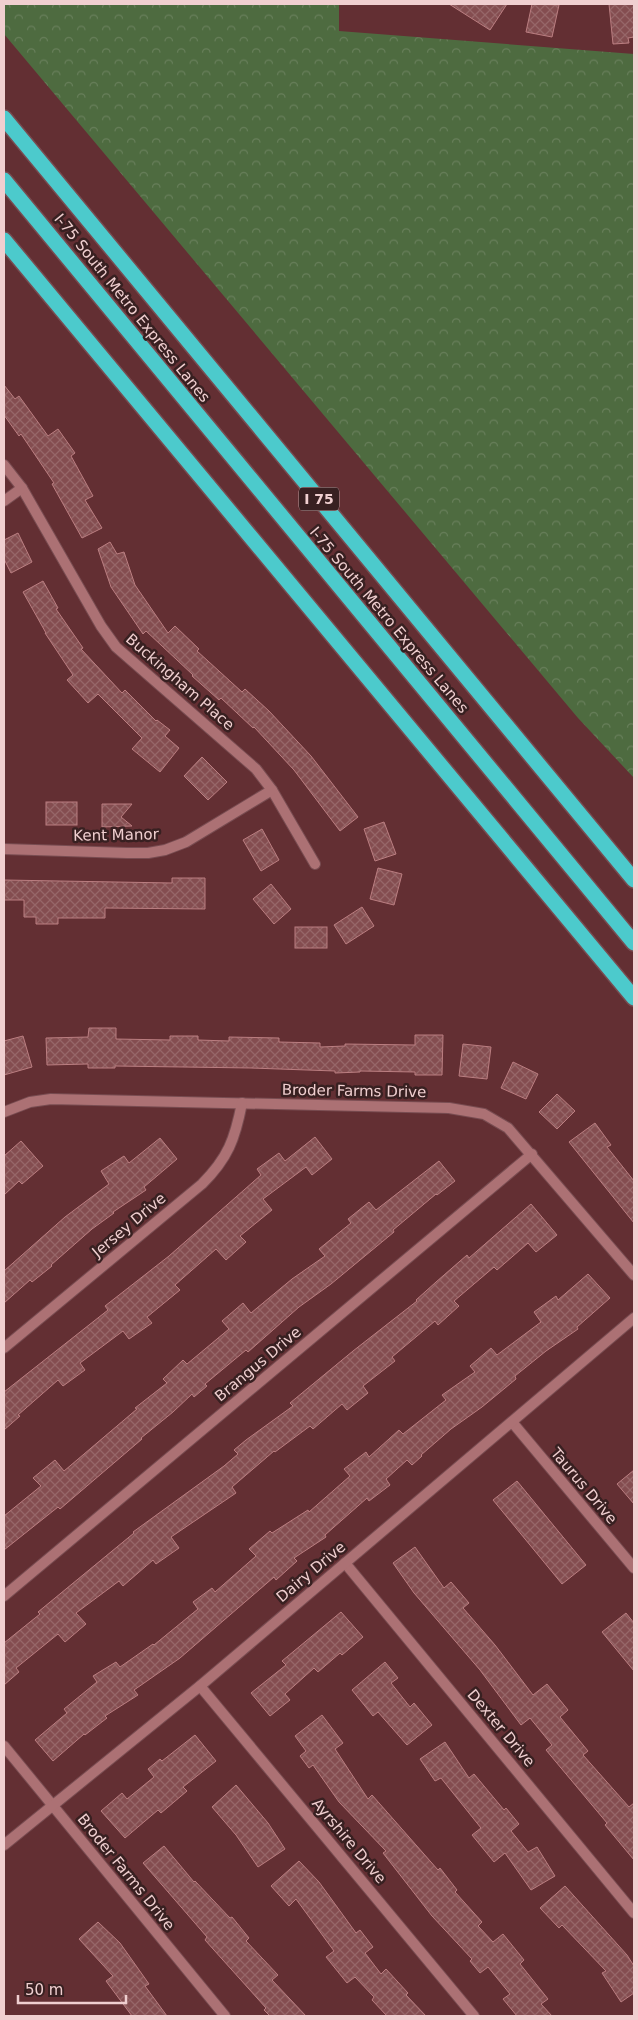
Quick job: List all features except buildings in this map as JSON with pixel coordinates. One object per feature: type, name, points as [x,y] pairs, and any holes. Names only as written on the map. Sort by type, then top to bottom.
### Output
[{"type":"highway","name":"I 75","points":[[4,118],[634,880]]},
{"type":"highway","name":"I-75 South Metro Express Lanes","points":[[4,180],[634,943]]},
{"type":"highway","points":[[4,240],[634,998]]},
{"type":"street","name":"Buckingham Place","points":[[4,465],[22,488],[101,626],[116,647],[256,769],[272,790],[315,864]]},
{"type":"street","points":[[4,501],[22,488]]},
{"type":"street","name":"Kent Manor","points":[[4,849],[127,853],[148,853],[165,850],[186,842],[272,790]]},
{"type":"street","name":"Broder Farms Drive","points":[[4,1112],[30,1102],[51,1099],[448,1108],[484,1114],[508,1128],[634,1275]]},
{"type":"street","name":"Jersey Drive","points":[[4,1348],[202,1184],[216,1170],[237,1132],[242,1103]]},
{"type":"street","name":"Brangus Drive","points":[[4,1596],[532,1154]]},
{"type":"street","name":"Dairy Drive","points":[[4,1845],[200,1686],[634,1318]]},
{"type":"street","name":"Taurus Drive","points":[[512,1422],[632,1561]]},
{"type":"street","name":"Dexter Drive","points":[[345,1563],[634,1913]]},
{"type":"street","name":"Ayrshire Drive","points":[[200,1686],[474,2016]]},
{"type":"street","name":"Broder Farms Drive","points":[[4,1746],[226,2016]]},
{"type":"green space","points":[[4,4],[339,4],[339,31],[634,54],[634,778],[578,718],[4,34]]}]
